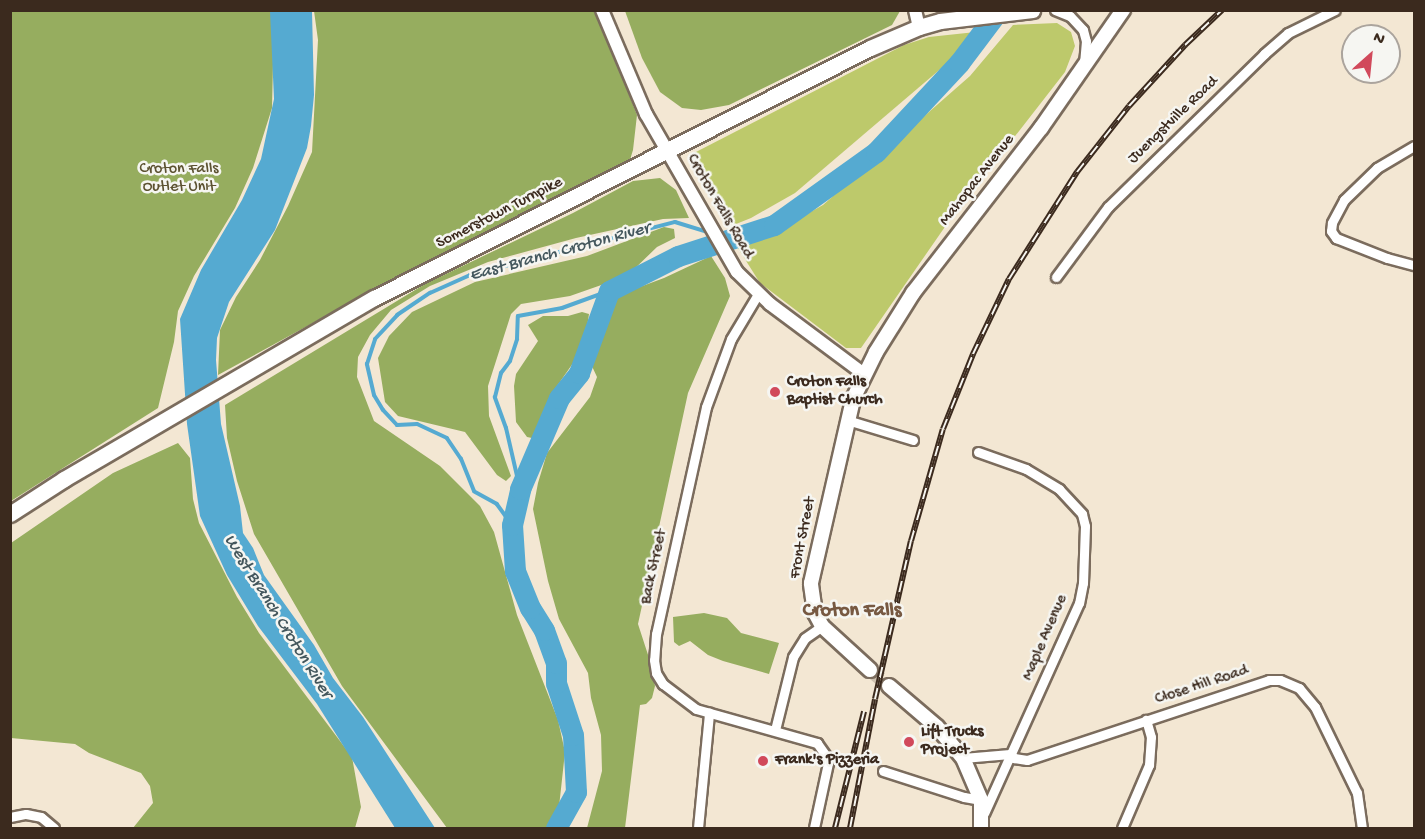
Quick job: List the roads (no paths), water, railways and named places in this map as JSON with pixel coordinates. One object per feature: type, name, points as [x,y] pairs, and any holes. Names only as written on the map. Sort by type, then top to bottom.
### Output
[{"type":"main road","name":"Somerstown Turnpike","points":[[10,514],[175,413],[400,284],[870,48],[919,27],[983,15],[1032,10]]},
{"type":"main road","name":"Mahopac Avenue","points":[[847,420],[864,374],[920,284],[1041,128],[1123,10]]},
{"type":"main road","name":"Front Street","points":[[822,626],[815,613],[811,583],[847,420]]},
{"type":"main road","points":[[822,626],[870,670]]},
{"type":"main road","points":[[889,686],[937,727],[963,758],[981,800],[982,822]]},
{"type":"street","name":"Croton Falls Road","points":[[602,10],[634,88],[736,272],[758,294],[864,374]]},
{"type":"street","points":[[915,10],[919,27]]},
{"type":"street","points":[[1055,10],[1070,16],[1083,30],[1086,41],[1083,67]]},
{"type":"street","name":"Juengstville Road","points":[[1056,277],[1107,207],[1264,54],[1288,33],[1335,10]]},
{"type":"street","points":[[1414,146],[1377,168],[1344,200],[1332,223],[1331,231],[1336,238],[1387,258],[1414,265]]},
{"type":"street","name":"Back Street","points":[[758,294],[730,339],[706,407],[655,649],[656,673],[663,684],[684,702],[709,713],[775,730]]},
{"type":"street","points":[[847,420],[913,440]]},
{"type":"street","name":"Maple Avenue","points":[[978,452],[1011,462],[1044,479],[1070,499],[1084,521],[1083,583],[1079,603],[982,822]]},
{"type":"street","points":[[814,828],[828,763],[826,756],[817,743],[775,730],[779,699],[798,647],[805,638],[822,626]]},
{"type":"street","name":"Close Hill Road","points":[[963,758],[1011,754],[1014,758],[1027,760],[1269,680],[1289,683],[1299,688],[1315,707],[1351,777],[1357,793],[1362,828]]},
{"type":"street","points":[[700,827],[709,713]]},
{"type":"street","points":[[1122,828],[1149,765],[1151,737],[1146,720]]},
{"type":"street","points":[[883,771],[964,797],[981,800]]},
{"type":"street","points":[[10,817],[26,814],[40,817],[54,828]]},
{"type":"water","name":"West Branch Croton River","points":[[270,11],[312,11],[314,95],[307,148],[275,230],[229,302],[217,338],[216,360],[221,424],[240,506],[243,533],[253,548],[264,575],[314,645],[333,678],[363,717],[435,828],[395,828],[317,704],[258,626],[227,575],[200,516],[187,424],[180,319],[201,270],[242,200],[261,159],[274,99]]},
{"type":"waterway","name":"East Branch Croton River","points":[[556,828],[576,792],[573,735],[556,683],[556,663],[544,630],[530,608],[515,571],[512,525],[520,489],[559,398],[579,373],[609,291],[678,256],[774,225],[876,152],[959,63],[999,10]]},
{"type":"waterway","name":"East Branch Croton River","points":[[512,525],[497,504],[474,491],[461,459],[447,438],[417,424],[397,425],[383,410],[374,395],[367,364],[375,339],[397,315],[430,293],[470,275],[675,222],[710,233]]},
{"type":"waterway","name":"East Branch Croton River","points":[[720,236],[734,240]]},
{"type":"waterway","name":"East Branch Croton River","points":[[520,489],[506,428],[495,397],[501,373],[510,361],[517,339],[518,316],[562,308],[609,291]]},
{"type":"tunnel","points":[[870,670],[889,686]]},
{"type":"railway","points":[[850,828],[875,699],[911,541],[943,429],[973,354],[1009,279],[1077,172],[1129,106],[1185,45],[1222,10]]},
{"type":"railway","points":[[835,828],[864,712]]},
{"type":"place","name":"Croton Falls Baptist Church","points":[[775,392]]},
{"type":"place","name":"Lift Trucks Project","points":[[909,742]]},
{"type":"place","name":"Frank's Pizzeria","points":[[763,761]]},
{"type":"district","name":"Croton Falls","points":[[852,611]]},
{"type":"park label","name":"Croton Falls Outlet Unit","points":[[179,179]]}]
